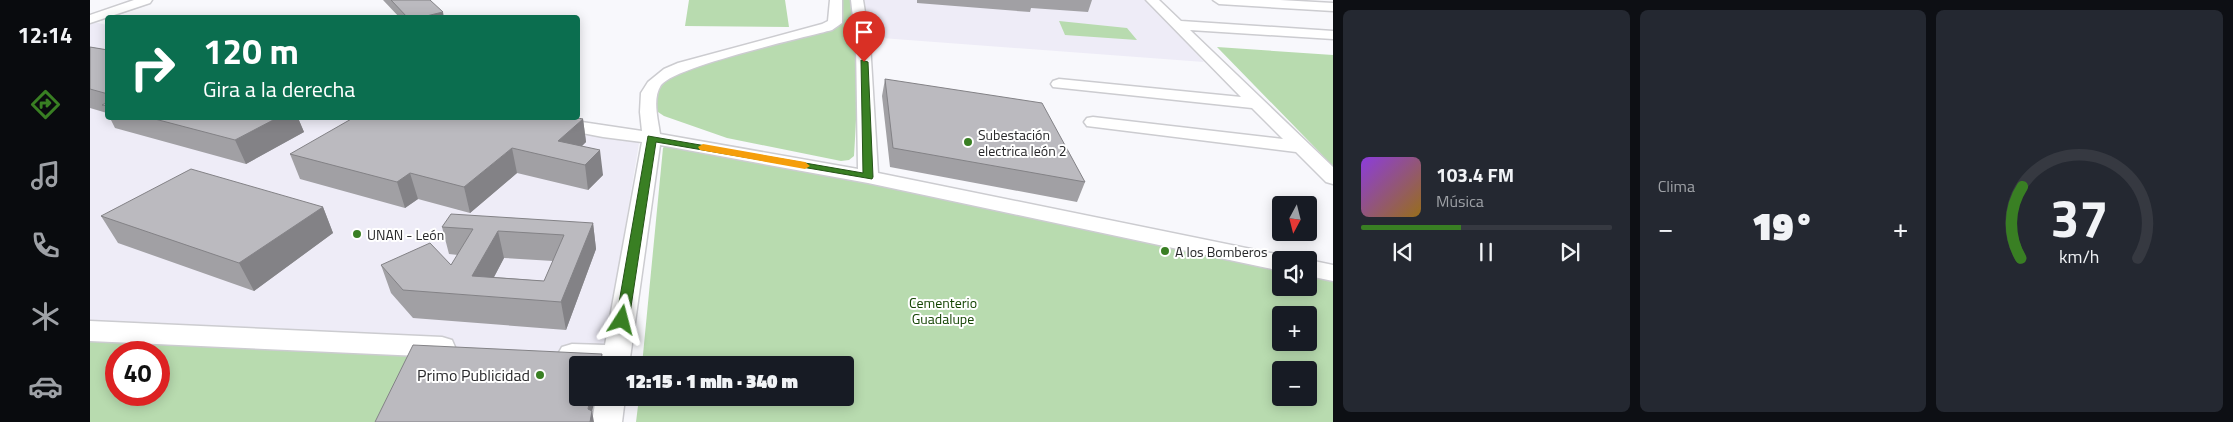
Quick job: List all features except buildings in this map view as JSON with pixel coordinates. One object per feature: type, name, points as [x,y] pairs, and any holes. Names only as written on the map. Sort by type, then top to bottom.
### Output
[{"type":"street","points":[[90,20],[146,0]]},
{"type":"street","points":[[617,356],[652,138],[648,110],[650,89],[657,79],[667,72],[683,66],[827,28],[835,23],[836,0]]},
{"type":"street","points":[[857,0],[863,43],[868,177]]},
{"type":"street","points":[[1152,0],[1333,178]]},
{"type":"street","points":[[1219,0],[1333,7]]},
{"type":"street","points":[[90,20],[105,24]]},
{"type":"street","points":[[1177,25],[1333,35]]},
{"type":"street","points":[[1240,86],[1059,78],[1256,103]]},
{"type":"street","points":[[540,120],[868,177],[1272,261]]},
{"type":"street","points":[[1093,122],[1302,147]]},
{"type":"street","points":[[1317,270],[1333,273]]},
{"type":"street","points":[[90,331],[468,348]]},
{"type":"street","points":[[546,352],[577,356]]},
{"type":"street","points":[[607,422],[610,406]]},
{"type":"shaded area","points":[[864,0],[1148,0],[1204,62],[868,37],[862,6]]},
{"type":"shaded area","name":"UNAN - León","points":[[90,21],[105,25],[105,120],[542,120],[640,137],[604,356],[90,331]]},
{"type":"green space","points":[[689,0],[785,0],[789,27],[685,26]]},
{"type":"green space","points":[[840,0],[851,0],[856,58],[857,95],[854,156],[849,160],[841,161],[727,138],[664,116],[655,110],[661,79],[704,64],[833,28],[842,19]]},
{"type":"green space","points":[[1059,21],[1127,28],[1137,40],[1065,35]]},
{"type":"green space","points":[[1217,47],[1333,55],[1333,166]]},
{"type":"green space","name":"Cementerio Guadalupe","points":[[669,140],[834,172],[1272,267],[1272,296],[1317,296],[1317,277],[1333,281],[1333,422],[636,422],[638,406],[854,406],[854,356],[643,356],[663,148]]},
{"type":"green space","points":[[90,335],[421,351],[387,422],[90,422]]},
{"type":"slow traffic","points":[[703,147],[805,166]]},
{"type":"place","name":"Subestación electrica león 2","points":[[968,142]]},
{"type":"place","name":"UNAN - León","points":[[357,234]]},
{"type":"place","name":"A los Bomberos","points":[[1165,251]]},
{"type":"place","name":"Primo Publicidad","points":[[540,375]]},
{"type":"route","points":[[622,320],[652,138],[868,177],[864,62]]}]
